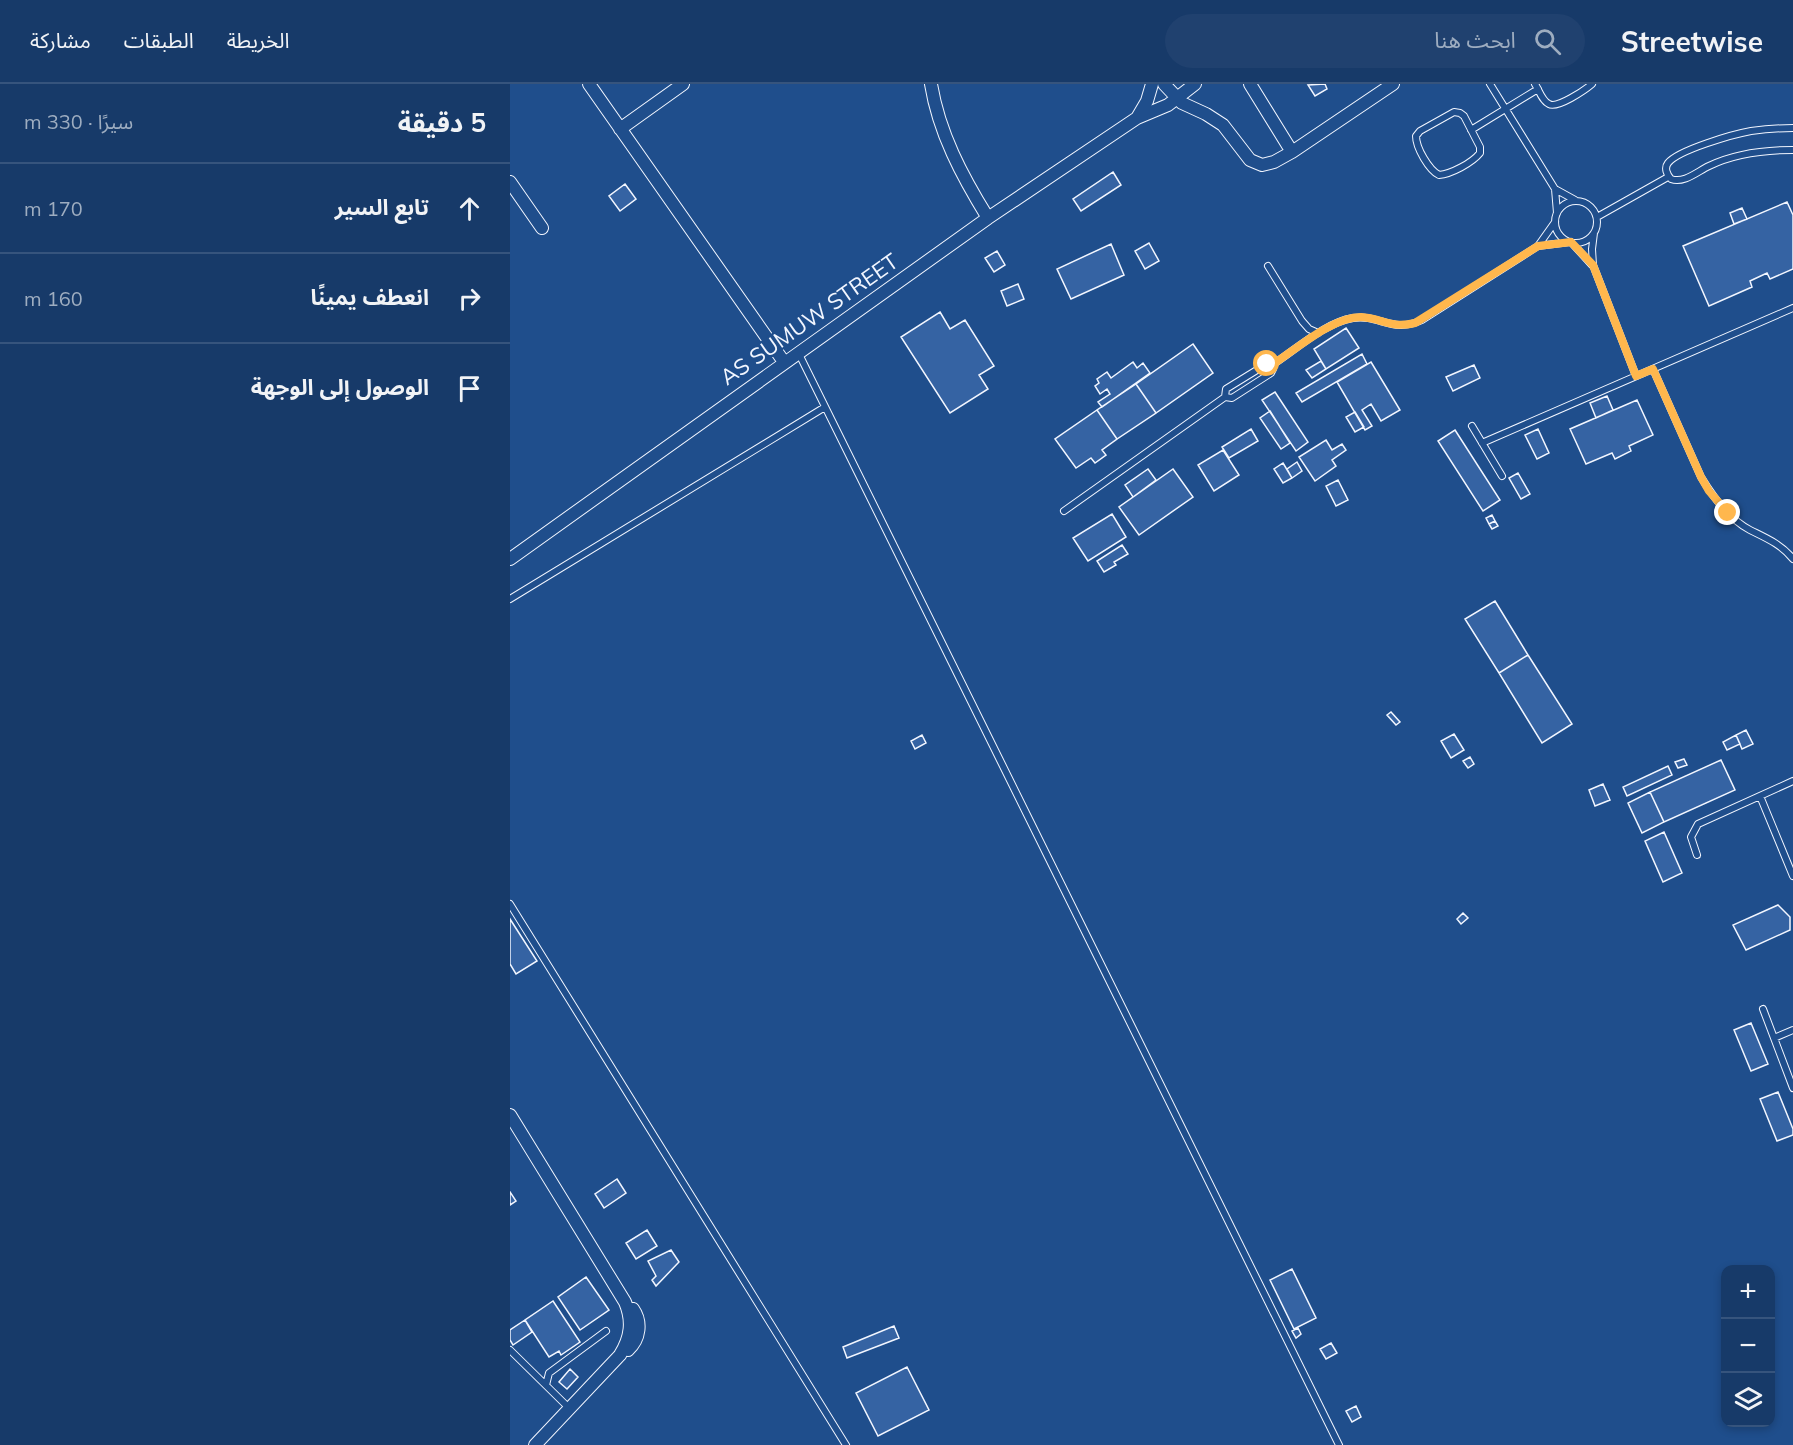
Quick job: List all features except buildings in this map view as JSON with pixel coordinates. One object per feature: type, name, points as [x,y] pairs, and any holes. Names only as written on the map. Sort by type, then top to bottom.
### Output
[{"type":"street","points":[[589,84],[784,362]]},
{"type":"street","points":[[620,129],[682,84]]},
{"type":"street","points":[[931,84],[948,143],[971,191],[988,218]]},
{"type":"street","points":[[1137,118],[1147,101],[1152,84]]},
{"type":"street","points":[[1164,84],[1189,108],[1206,114],[1222,125],[1255,164],[1268,165],[1292,152],[1393,84]]},
{"type":"street","name":"AS SUMUW STREET","points":[[510,559],[988,218],[1137,118],[1158,110],[1195,84]]},
{"type":"street","points":[[1251,84],[1292,152]]},
{"type":"street","points":[[510,182],[542,228]]},
{"type":"street","points":[[510,1115],[638,1319],[638,1333],[632,1346],[620,1355],[535,1445]]},
{"type":"lane","points":[[1225,397],[1226,389],[1265,364],[1272,365],[1318,333],[1353,318],[1371,319],[1398,326],[1415,323],[1538,246],[1555,222],[1557,213],[1555,189],[1490,84]]},
{"type":"lane","points":[[1471,130],[1506,109],[1536,86],[1545,102],[1556,106],[1592,84]]},
{"type":"lane","points":[[1456,112],[1464,116],[1471,130],[1480,147],[1478,156],[1446,174],[1436,174],[1417,143],[1418,133],[1456,112]]},
{"type":"lane","points":[[1793,128],[1748,132],[1709,142],[1671,160],[1666,166],[1668,177],[1674,181],[1682,181],[1713,164],[1730,158],[1762,151],[1793,150]]},
{"type":"lane","points":[[1597,217],[1668,177]]},
{"type":"lane","points":[[1555,189],[1575,201],[1587,203],[1595,212],[1597,217],[1592,249],[1593,265],[1636,376]]},
{"type":"lane","points":[[1557,213],[1564,204],[1575,201]]},
{"type":"lane","points":[[1555,222],[1559,234],[1593,265]]},
{"type":"lane","points":[[1538,246],[1584,241],[1594,233]]},
{"type":"lane","points":[[1268,266],[1302,321],[1309,329],[1318,333]]},
{"type":"lane","points":[[1482,443],[1793,308]]},
{"type":"lane","points":[[798,352],[1339,1445]]},
{"type":"lane","points":[[1064,511],[1225,397],[1232,398],[1271,373],[1272,365]]},
{"type":"lane","points":[[1653,369],[1709,491],[1738,522],[1749,530],[1770,539],[1793,559]]},
{"type":"lane","points":[[510,599],[825,407]]},
{"type":"lane","points":[[1472,426],[1502,476]]},
{"type":"lane","points":[[1697,855],[1691,837],[1698,824],[1793,781]]},
{"type":"lane","points":[[1760,796],[1793,876]]},
{"type":"lane","points":[[510,904],[846,1445]]},
{"type":"lane","points":[[1763,1009],[1793,1088]]},
{"type":"lane","points":[[1774,1038],[1793,1030]]},
{"type":"lane","points":[[546,1385],[549,1373],[606,1331]]},
{"type":"lane","points":[[510,1350],[569,1408]]},
{"type":"route","points":[[1267,364],[1272,365],[1318,333],[1353,318],[1362,317],[1398,326],[1415,323],[1538,246],[1571,242],[1593,265],[1636,376],[1653,369],[1701,477],[1709,491],[1728,513]]}]
